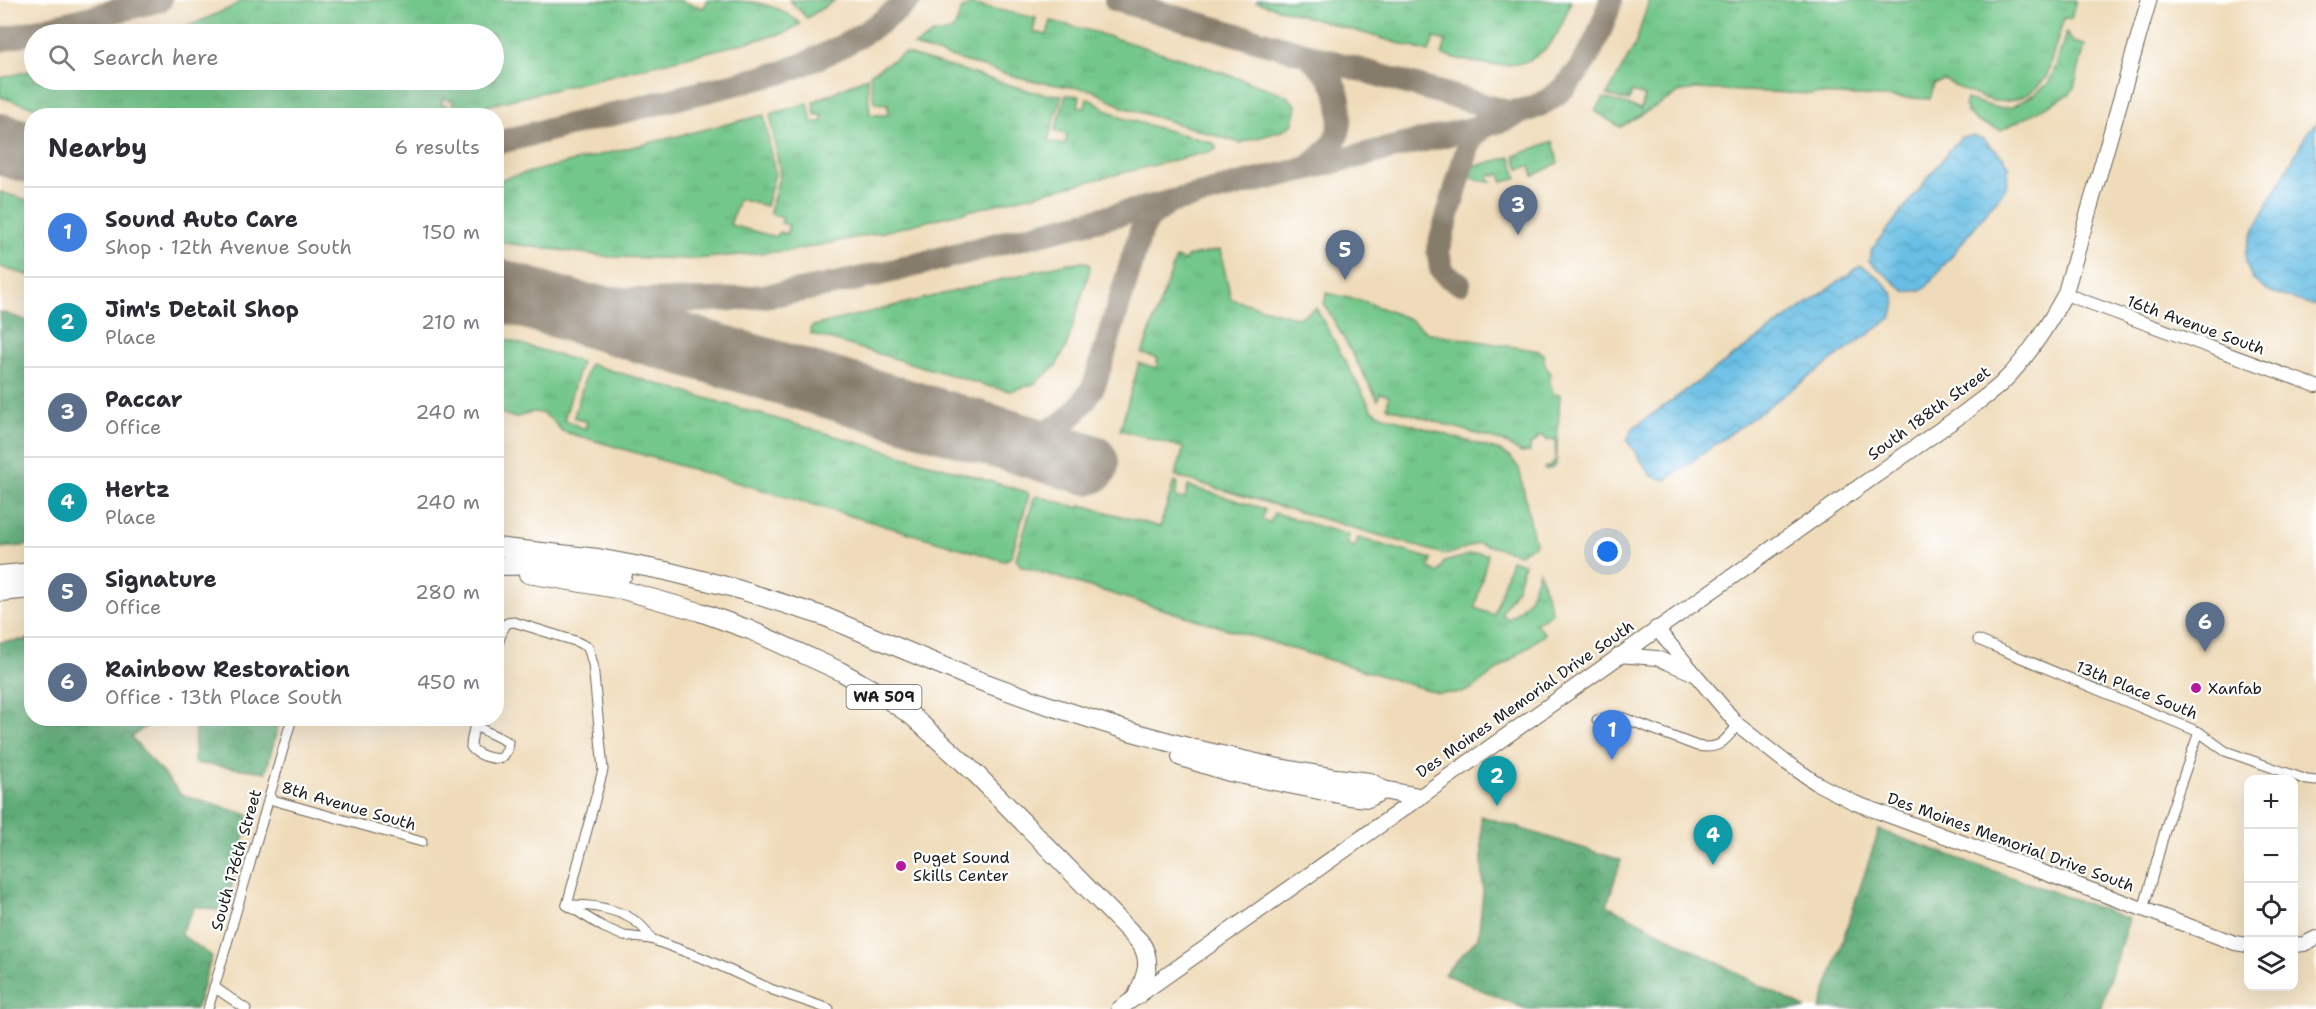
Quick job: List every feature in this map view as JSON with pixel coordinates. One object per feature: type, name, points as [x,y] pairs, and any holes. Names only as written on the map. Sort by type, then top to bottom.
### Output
[{"type":"highway","points":[[504,548],[598,558],[666,571],[734,588],[813,613],[1012,693],[1129,731],[1274,767],[1371,782],[1383,790],[1418,797]]},
{"type":"highway","points":[[504,567],[554,565],[617,573],[707,591],[798,618],[1020,706],[1229,772],[1349,796],[1368,798],[1383,790]]},
{"type":"highway","name":"WA 509","points":[[504,568],[622,590],[700,612],[750,630],[840,670],[877,692],[912,716],[946,745],[1135,936],[1143,947],[1148,965],[1137,996]]},
{"type":"highway","points":[[0,575],[24,573]]},
{"type":"highway","points":[[0,592],[24,590]]},
{"type":"main road","name":"South 188th Street","points":[[1656,628],[1964,413],[2001,384],[2033,346],[2065,294],[2149,0]]},
{"type":"main road","name":"Des Moines Memorial Drive South","points":[[1119,1009],[1656,628],[1738,725],[1818,784],[1855,803],[2143,910],[2244,944]]},
{"type":"main road","points":[[1618,655],[1656,658],[1695,675]]},
{"type":"main road","points":[[2298,945],[2316,938]]},
{"type":"street","name":"16th Avenue South","points":[[2065,294],[2316,387]]},
{"type":"street","points":[[504,626],[514,622],[575,641],[588,647],[593,664],[603,770],[567,905]]},
{"type":"street","name":"13th Place South","points":[[1978,640],[2199,732],[2225,751],[2307,780],[2316,781]]},
{"type":"street","points":[[1598,720],[1610,716],[1621,717],[1697,746],[1708,748],[1722,744],[1738,725]]},
{"type":"street","name":"South 176th Street","points":[[208,1009],[290,726]]},
{"type":"street","points":[[2143,910],[2168,820],[2199,732]]},
{"type":"street","name":"8th Avenue South","points":[[268,799],[422,842]]},
{"type":"street","points":[[567,905],[590,904],[626,916],[646,929],[651,939]]},
{"type":"street","points":[[567,905],[603,927],[624,936],[651,939],[729,969],[772,990],[829,1009]]},
{"type":"street","points":[[214,987],[246,1009]]},
{"type":"green space","points":[[242,0],[677,0],[704,8],[707,0],[732,0],[769,6],[791,16],[800,24],[785,33],[478,108],[452,108],[454,101],[443,98],[441,104],[448,106],[447,108],[37,108],[0,97],[0,78],[24,72],[24,90],[504,90],[504,24],[194,24],[230,8]]},
{"type":"green space","points":[[789,0],[835,0],[807,18]]},
{"type":"green space","points":[[1257,0],[1571,0],[1562,25],[1551,43],[1538,55],[1523,62],[1506,65],[1466,61],[1442,55],[1446,41],[1434,38],[1429,52],[1256,2]]},
{"type":"green space","points":[[1649,0],[2076,0],[2071,19],[2064,18],[2046,78],[2021,98],[1996,101],[1971,94],[1944,80],[1934,84],[1930,99],[1696,89],[1682,91],[1620,127],[1595,111],[1604,98],[1641,109],[1645,96],[1632,92],[1629,101],[1607,95],[1635,45]]},
{"type":"green space","points":[[971,4],[1036,18],[1033,32],[1047,35],[1051,21],[1189,61],[1286,95],[1297,106],[1293,124],[1282,131],[1240,143],[1123,107],[1092,90],[1030,81],[914,46],[933,34],[950,31],[955,27],[961,10]]},
{"type":"green space","points":[[2066,33],[2073,42],[2085,45],[2074,88],[2069,95],[2001,130],[1978,122],[1966,112],[1968,110],[1965,106],[1966,99],[1997,108],[2012,107],[2048,84]]},
{"type":"green space","points":[[904,53],[1030,91],[1062,95],[1048,141],[1064,145],[1067,135],[1055,131],[1066,95],[1080,96],[1078,107],[1085,108],[1087,98],[1122,118],[1213,143],[1216,150],[879,233],[795,250],[694,259],[611,257],[504,243],[504,178],[764,115],[775,174],[766,206],[739,199],[730,225],[776,237],[779,232],[786,234],[789,225],[781,223],[783,218],[770,212],[780,174],[770,114],[808,103],[812,122],[822,122],[822,115],[815,115],[813,102],[867,77],[870,115],[888,115],[888,104],[874,103],[870,74]]},
{"type":"green space","points":[[1553,141],[1558,163],[1533,176],[1530,166],[1519,169],[1515,156]]},
{"type":"green space","points":[[1511,157],[1517,179],[1502,182],[1500,174],[1495,176],[1490,173],[1488,178],[1492,182],[1480,181],[1468,176],[1471,167]]},
{"type":"green space","points":[[0,192],[24,199],[24,274],[0,267]]},
{"type":"green space","points":[[1220,250],[1231,299],[1298,318],[1316,308],[1372,410],[1381,415],[1500,451],[1511,458],[1519,468],[1535,544],[1520,554],[1478,543],[1447,555],[1175,476],[1184,448],[1120,430],[1139,363],[1156,368],[1158,358],[1142,354],[1176,258],[1185,261],[1187,257]]},
{"type":"green space","points":[[1068,263],[1089,263],[1090,269],[1067,345],[1056,366],[1034,384],[1010,391],[811,334],[810,329],[813,326]]},
{"type":"green space","points":[[1327,293],[1366,302],[1409,319],[1428,333],[1539,351],[1544,355],[1545,365],[1551,373],[1549,380],[1554,395],[1560,394],[1556,465],[1545,470],[1544,468],[1551,466],[1556,459],[1555,439],[1548,441],[1543,436],[1538,437],[1530,445],[1530,452],[1521,453],[1504,442],[1387,407],[1389,396],[1380,393],[1378,400],[1324,303]]},
{"type":"green space","points":[[0,312],[24,320],[24,546],[0,548]]},
{"type":"green space","points":[[504,339],[581,362],[564,420],[585,429],[587,422],[574,417],[589,364],[1027,492],[1029,495],[1011,557],[1004,561],[562,431],[542,413],[532,412],[515,418],[504,414]]},
{"type":"green space","points":[[1174,482],[1178,483],[1175,497],[1185,499],[1188,486],[1265,509],[1262,519],[1270,523],[1274,513],[1349,535],[1347,544],[1355,547],[1358,538],[1432,559],[1429,568],[1439,573],[1444,562],[1477,553],[1488,554],[1475,608],[1494,615],[1511,560],[1524,564],[1517,588],[1501,613],[1508,619],[1521,609],[1532,593],[1539,571],[1552,613],[1536,624],[1545,634],[1473,688],[1462,693],[1438,693],[1021,566],[1016,559],[1034,498],[1038,496],[1080,508],[1081,505],[1160,527]]},
{"type":"green space","points":[[24,640],[24,726],[147,726],[131,737],[182,795],[250,815],[225,912],[195,906],[180,934],[212,956],[196,1009],[0,1009],[0,642]]},
{"type":"green space","points":[[195,726],[278,726],[266,772],[194,763]]},
{"type":"green space","points":[[1481,816],[1621,860],[1607,905],[1806,1009],[1526,1009],[1444,974],[1478,938],[1483,893]]},
{"type":"green space","points":[[1879,830],[2129,919],[2100,1009],[1820,1009]]},
{"type":"water","points":[[2316,123],[2316,306],[2267,291],[2252,279],[2246,263],[2246,250],[2251,235],[2308,131]]},
{"type":"water","points":[[1973,136],[1983,139],[2004,158],[2009,166],[2006,188],[1928,285],[1921,290],[1906,292],[1869,261],[1872,249],[1961,137]]},
{"type":"water","points":[[1860,266],[1875,275],[1893,295],[1896,304],[1891,318],[1666,480],[1652,476],[1627,441],[1633,428]]},
{"type":"taxiway","points":[[64,24],[160,0]]},
{"type":"taxiway","points":[[504,141],[784,72],[850,42],[880,23],[909,0]]},
{"type":"taxiway","points":[[1116,0],[1508,112],[1529,109],[1547,101],[1563,89],[1576,74],[1597,38],[1611,0]]},
{"type":"taxiway","points":[[0,40],[24,34]]},
{"type":"taxiway","points":[[1309,167],[1333,144],[1340,125],[1337,91],[1325,72],[1310,57]]},
{"type":"taxiway","points":[[504,286],[596,297],[663,301],[730,299],[794,292],[887,272],[1462,131],[1501,121],[1538,106]]},
{"type":"taxiway","points":[[1459,283],[1447,276],[1441,269],[1438,249],[1470,140],[1481,128],[1489,124]]},
{"type":"taxiway","points":[[5,146],[24,149]]},
{"type":"taxiway","points":[[997,436],[1029,435],[1055,427],[1067,420],[1086,398],[1095,383],[1141,231],[1149,218],[1167,204]]},
{"type":"runway","points":[[0,144],[24,151]]},
{"type":"runway","points":[[504,291],[1088,464]]},
{"type":"place","name":"Paccar","points":[[1518,235]]},
{"type":"place","name":"Signature","points":[[1345,280]]},
{"type":"place","name":"Rainbow Restoration","points":[[2205,652]]},
{"type":"place","name":"Xanfab","points":[[2196,688]]},
{"type":"place","name":"Sound Auto Care","points":[[1612,760]]},
{"type":"place","name":"Jim's Detail Shop","points":[[1497,806]]},
{"type":"place","name":"Hertz","points":[[1713,865]]},
{"type":"place","name":"Puget Sound Skills Center","points":[[901,866]]}]
